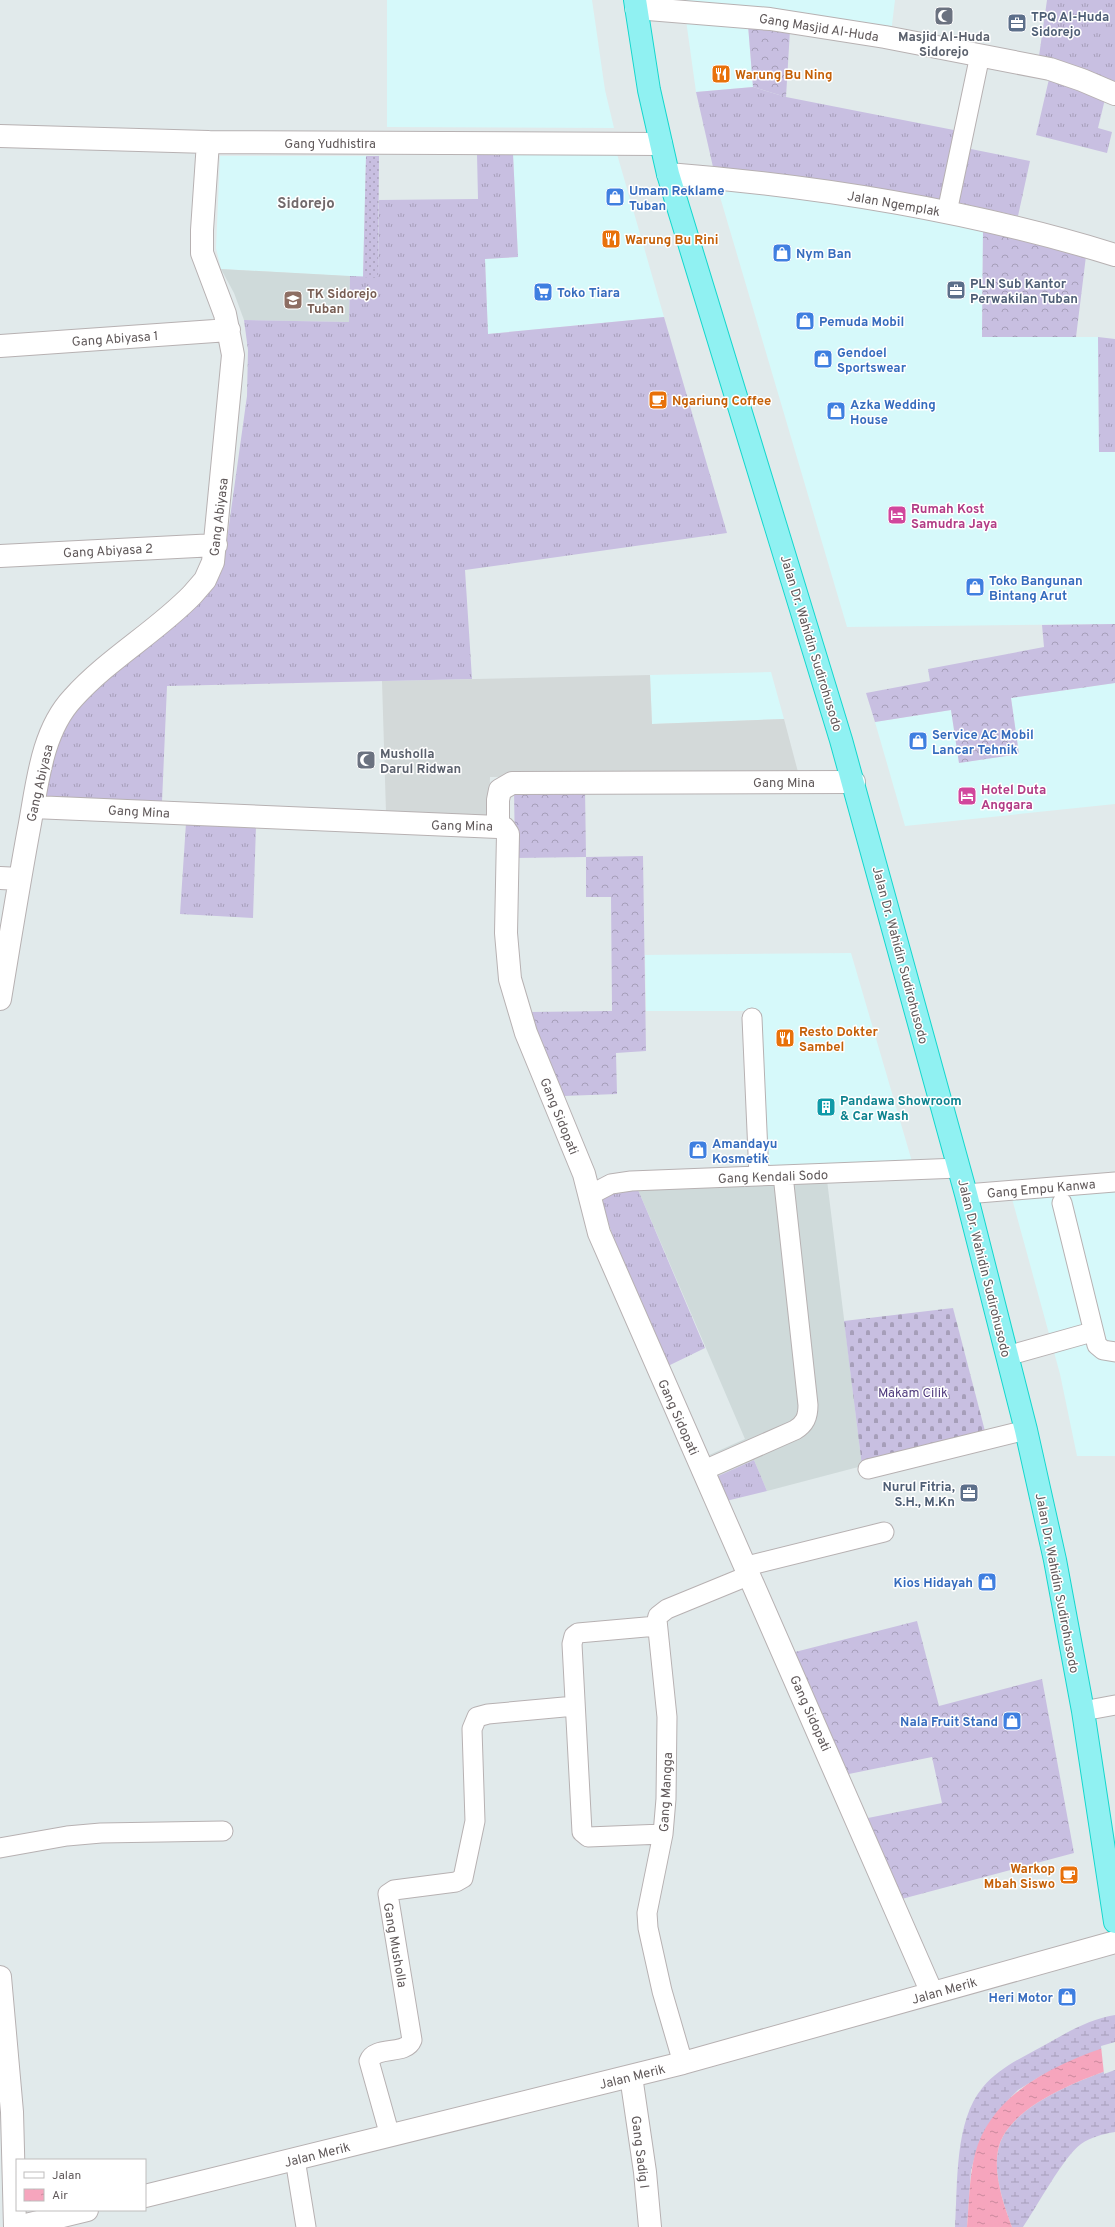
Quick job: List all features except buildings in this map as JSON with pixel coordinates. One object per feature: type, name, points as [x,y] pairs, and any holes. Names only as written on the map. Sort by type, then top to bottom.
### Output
[{"type":"highway","name":"Jalan Dr. Wahidin Sudirohusodo","points":[[636,4],[649,90],[668,174],[854,782],[966,1194],[1026,1430],[1054,1560],[1083,1711],[1115,1922]]},
{"type":"street","name":"Gang Masjid Al-Huda","points":[[636,4],[793,22],[980,55],[1050,69],[1082,80],[1115,94]]},
{"type":"street","name":"Gang Yudhistira","points":[[0,136],[208,142],[661,144]]},
{"type":"street","name":"Gang Abiyasa","points":[[10,879],[33,807],[41,767],[50,736],[63,710],[83,688],[192,595],[210,571],[216,545],[233,368],[232,342],[225,314],[202,253],[202,230],[208,142]]},
{"type":"street","name":"Jalan Ngemplak","points":[[668,174],[814,189],[947,212],[1030,231],[1115,255]]},
{"type":"street","name":"Gang Abiyasa 1","points":[[0,346],[229,330]]},
{"type":"street","name":"Gang Abiyasa 2","points":[[0,556],[216,545]]},
{"type":"street","name":"Gang Mina","points":[[33,807],[498,827],[498,800],[500,790],[512,783],[854,782]]},
{"type":"street","name":"Gang Sidopati","points":[[498,827],[504,828],[508,834],[507,956],[516,1002],[590,1194],[599,1233],[702,1471],[748,1570],[932,1993]]},
{"type":"street","points":[[0,999],[10,879]]},
{"type":"street","name":"Jalan Merik","points":[[146,2196],[683,2063],[1115,1942]]},
{"type":"street","points":[[0,1977],[5,2091],[15,2227]]},
{"type":"street","name":"Gang Sadig I","points":[[631,2076],[642,2153],[650,2227]]},
{"type":"street","points":[[18,2227],[83,2211]]},
{"type":"lane","points":[[947,212],[980,55]]},
{"type":"lane","points":[[752,1018],[759,1176]]},
{"type":"lane","name":"Gang Kendali Sodo","points":[[590,1194],[611,1184],[632,1181],[959,1168]]},
{"type":"lane","points":[[702,1471],[795,1430],[803,1424],[807,1416],[808,1405],[783,1175]]},
{"type":"lane","name":"Gang Empu Kanwa","points":[[966,1194],[1115,1182]]},
{"type":"lane","points":[[1062,1203],[1092,1332],[1100,1349],[1115,1352]]},
{"type":"lane","points":[[1007,1356],[1092,1332]]},
{"type":"lane","points":[[868,1469],[1026,1430]]},
{"type":"lane","points":[[663,1834],[592,1837],[583,1834],[581,1828],[572,1644],[574,1636],[578,1633],[657,1626],[658,1616],[667,1609],[748,1570],[884,1532]]},
{"type":"lane","name":"Gang Mangga","points":[[657,1626],[667,1717],[666,1799],[663,1834],[647,1913],[648,1928],[662,1991],[683,2063]]},
{"type":"lane","points":[[1083,1711],[1115,1705]]},
{"type":"lane","name":"Gang Musholla","points":[[390,2136],[369,2061],[374,2055],[407,2046],[412,2040],[388,1894],[394,1890],[456,1882],[463,1878],[475,1821],[472,1729],[478,1717],[488,1714],[575,1706]]},
{"type":"lane","points":[[0,1848],[67,1836],[101,1833],[223,1831]]},
{"type":"lane","points":[[295,2159],[306,2227]]},
{"type":"shaded area","points":[[387,0],[592,0],[605,90],[614,128],[387,127]]},
{"type":"shaded area","points":[[686,0],[895,0],[891,33],[687,4]]},
{"type":"shaded area","points":[[686,20],[748,25],[753,87],[696,92]]},
{"type":"shaded area","points":[[513,154],[617,154],[664,317],[488,334],[485,259],[518,257]]},
{"type":"shaded area","points":[[220,156],[366,156],[363,277],[221,269],[216,248]]},
{"type":"shaded area","points":[[718,190],[800,196],[983,229],[982,337],[1098,337],[1099,451],[1115,452],[1115,624],[847,627]]},
{"type":"shaded area","name":"TK Sidorejo Tuban","points":[[221,269],[350,276],[349,322],[244,320],[234,293]]},
{"type":"shaded area","points":[[771,672],[784,719],[652,724],[650,675]]},
{"type":"shaded area","points":[[650,675],[652,724],[784,719],[798,772],[490,777],[489,817],[386,812],[382,681]]},
{"type":"shaded area","points":[[1115,683],[1115,804],[905,826],[875,722],[951,710],[959,763],[1019,754],[1011,698]]},
{"type":"shaded area","points":[[851,953],[913,1165],[765,1171],[757,1011],[646,1011],[645,955]]},
{"type":"shaded area","points":[[827,1180],[862,1466],[767,1491],[754,1460],[716,1477],[707,1456],[745,1439],[636,1185]]},
{"type":"shaded area","points":[[1115,1187],[1115,1456],[1077,1456],[1060,1374],[1011,1195]]},
{"type":"green space","points":[[1047,0],[1115,0],[1115,82],[1039,56]]},
{"type":"green space","points":[[748,25],[790,30],[786,97],[753,87]]},
{"type":"green space","points":[[1049,79],[1105,99],[1098,128],[1112,132],[1107,153],[1036,135]]},
{"type":"green space","points":[[753,87],[786,97],[964,132],[949,201],[797,176],[713,167],[696,92]]},
{"type":"green space","points":[[966,148],[1030,161],[1018,216],[955,202]]},
{"type":"green space","points":[[477,154],[513,154],[518,257],[485,259],[488,334],[664,317],[727,533],[465,570],[472,679],[167,686],[162,802],[43,797],[57,740],[77,706],[215,584],[223,568],[247,396],[248,350],[244,320],[349,322],[350,276],[378,277],[379,200],[478,199]]},
{"type":"green space","points":[[366,156],[379,156],[378,278],[363,277]]},
{"type":"green space","points":[[983,229],[1086,256],[1076,337],[982,337]]},
{"type":"green space","points":[[1098,337],[1115,339],[1115,452],[1099,452]]},
{"type":"green space","points":[[1115,624],[1115,683],[1011,698],[1019,754],[959,763],[951,710],[875,722],[866,693],[930,681],[928,669],[1044,647],[1042,625]]},
{"type":"green space","points":[[514,788],[585,788],[586,857],[515,858]]},
{"type":"green space","points":[[186,823],[256,826],[253,918],[180,914]]},
{"type":"green space","points":[[643,856],[646,1051],[616,1053],[617,1094],[564,1096],[529,1012],[612,1011],[611,897],[586,897],[586,857]]},
{"type":"green space","points":[[636,1185],[705,1348],[668,1366],[612,1234],[600,1197]]},
{"type":"green space","name":"Makam Cilik","points":[[953,1308],[986,1435],[862,1466],[844,1321]]},
{"type":"green space","points":[[754,1460],[767,1491],[726,1501],[716,1477]]},
{"type":"green space","points":[[917,1621],[939,1706],[1042,1679],[1074,1853],[898,1900],[863,1819],[942,1803],[932,1757],[844,1775],[791,1653]]},
{"type":"green space","points":[[1115,2015],[1115,2044],[1044,2074],[1018,2090],[1009,2099],[976,2152],[971,2171],[967,2227],[955,2227],[959,2154],[962,2135],[967,2117],[974,2101],[983,2087],[996,2074],[1060,2036],[1087,2023]]},
{"type":"green space","points":[[1115,2068],[1115,2132],[1089,2139],[1074,2150],[1023,2227],[1012,2227],[1002,2197],[997,2175],[1000,2143],[1007,2129],[1033,2106],[1049,2096],[1084,2079]]},
{"type":"water","points":[[1115,2044],[1115,2068],[1084,2079],[1049,2096],[1019,2117],[1007,2129],[1000,2143],[997,2175],[1002,2197],[1012,2227],[967,2227],[970,2181],[975,2154],[983,2132],[996,2113],[1030,2082],[1050,2070],[1094,2051]]},
{"type":"pier","points":[[1115,2042],[1115,2070],[1104,2074],[1101,2046]]},
{"type":"place","name":"Masjid Al-Huda Sidorejo","points":[[944,16]]},
{"type":"place","name":"TPQ Al-Huda Sidorejo","points":[[1017,23]]},
{"type":"place","name":"Warung Bu Ning","points":[[721,74]]},
{"type":"place","name":"Umam Reklame Tuban","points":[[615,197]]},
{"type":"place","name":"Warung Bu Rini","points":[[611,239]]},
{"type":"place","name":"Nym Ban","points":[[782,253]]},
{"type":"place","name":"PLN Sub Kantor Perwakilan Tuban","points":[[956,290]]},
{"type":"place","name":"Toko Tiara","points":[[543,292]]},
{"type":"place","name":"TK Sidorejo Tuban","points":[[293,300]]},
{"type":"place","name":"Pemuda Mobil","points":[[805,321]]},
{"type":"place","name":"Gendoel Sportswear","points":[[823,359]]},
{"type":"place","name":"Ngariung Coffee","points":[[658,400]]},
{"type":"place","name":"Azka Wedding House","points":[[836,411]]},
{"type":"place","name":"Rumah Kost Samudra Jaya","points":[[897,515]]},
{"type":"place","name":"Toko Bangunan Bintang Arut","points":[[975,587]]},
{"type":"place","name":"Service AC Mobil Lancar Tehnik","points":[[918,741]]},
{"type":"place","name":"Musholla Darul Ridwan","points":[[366,760]]},
{"type":"place","name":"Hotel Duta Anggara","points":[[967,796]]},
{"type":"place","name":"Resto Dokter Sambel","points":[[785,1038]]},
{"type":"place","name":"Pandawa Showroom & Car Wash","points":[[826,1107]]},
{"type":"place","name":"Amandayu Kosmetik","points":[[698,1150]]},
{"type":"place","name":"Nurul Fitria, S.H., M.Kn","points":[[969,1493]]},
{"type":"place","name":"Kios Hidayah","points":[[987,1582]]},
{"type":"place","name":"Nala Fruit Stand","points":[[1012,1721]]},
{"type":"place","name":"Warkop Mbah Siswo","points":[[1069,1875]]},
{"type":"place","name":"Heri Motor","points":[[1067,1997]]},
{"type":"district","name":"Sidorejo","points":[[306,203]]}]
